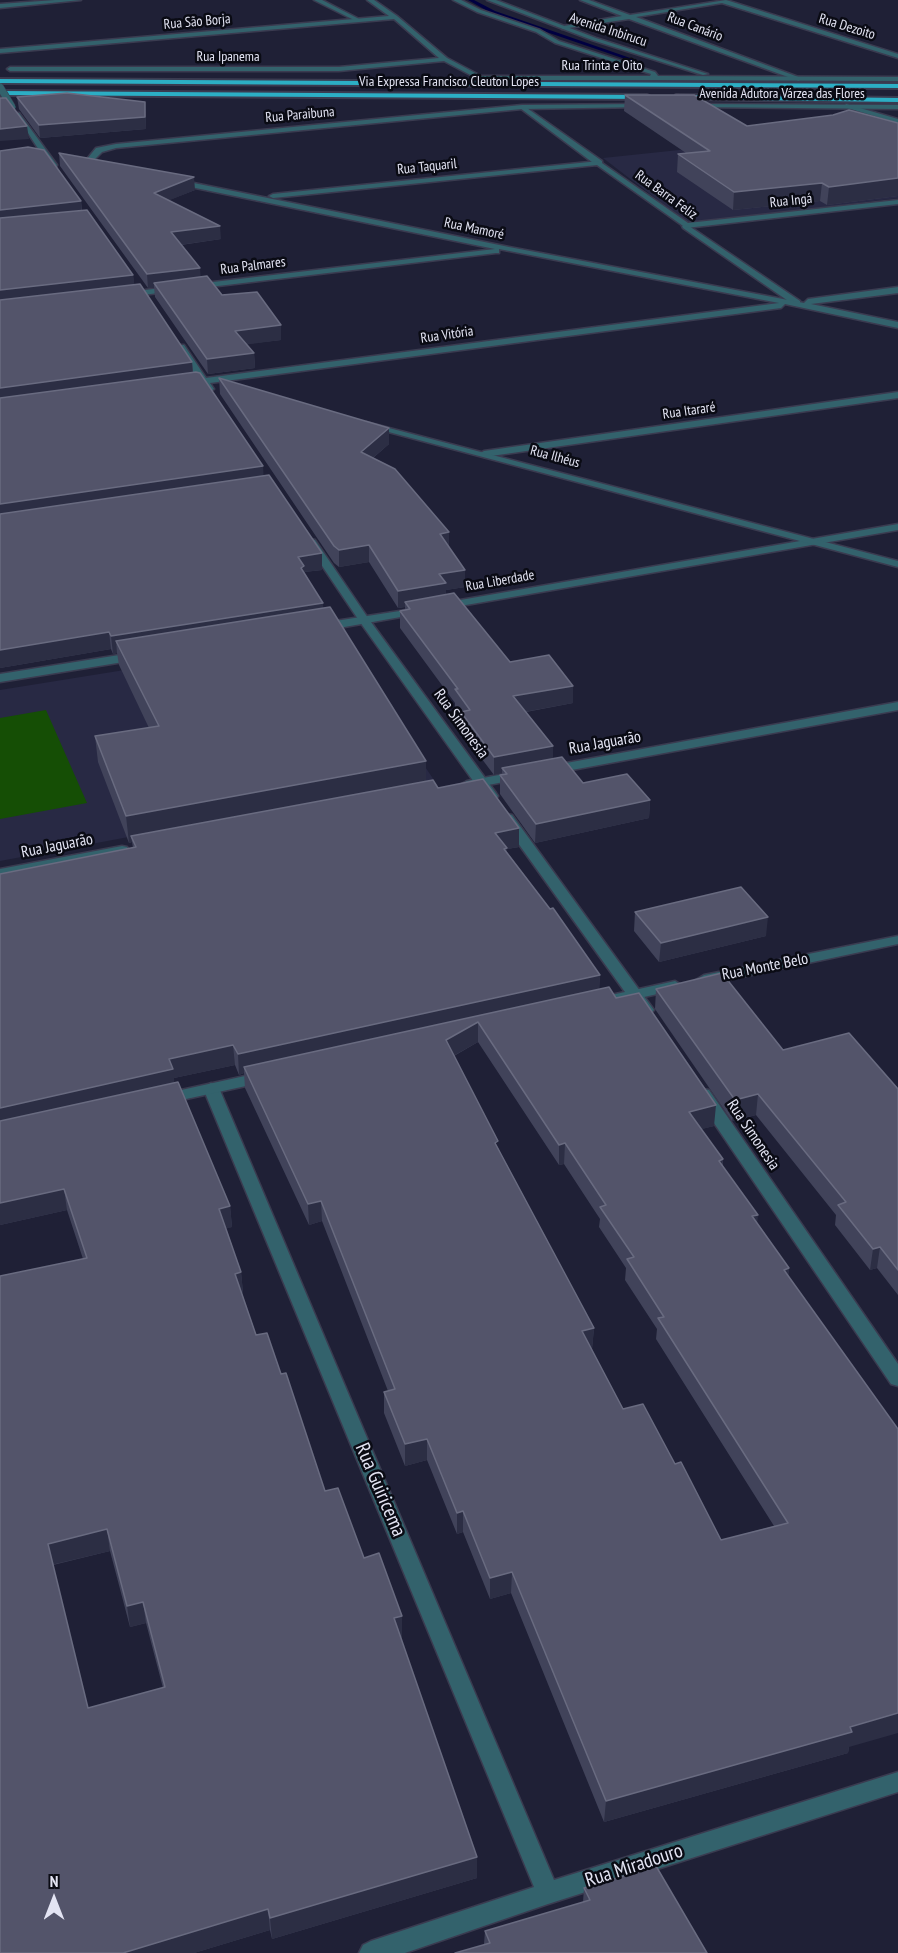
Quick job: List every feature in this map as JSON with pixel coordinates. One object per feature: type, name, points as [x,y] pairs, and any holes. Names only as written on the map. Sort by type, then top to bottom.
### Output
[{"type":"highway","points":[[763,86],[798,79]]},
{"type":"highway","name":"Via Expressa Francisco Cleuton Lopes","points":[[0,81],[898,86]]},
{"type":"highway","name":"Via Expressa Francisco Cleuton Lopes","points":[[0,93],[656,97]]},
{"type":"highway","points":[[667,97],[677,102],[785,106]]},
{"type":"highway","points":[[677,102],[898,100]]},
{"type":"street","points":[[0,6],[78,0]]},
{"type":"street","points":[[317,0],[358,21]]},
{"type":"street","points":[[370,0],[395,17],[446,59]]},
{"type":"street","name":"Avenida Inbirucu","points":[[456,0],[470,8],[538,32],[557,42],[652,73],[655,76],[652,78]]},
{"type":"street","name":"Avenida Inbirucu","points":[[490,0],[564,28],[719,79]]},
{"type":"street","name":"Rua Canário","points":[[583,0],[798,79]]},
{"type":"street","points":[[564,28],[721,0]]},
{"type":"street","name":"Rua Dezoito","points":[[721,0],[898,56]]},
{"type":"street","name":"Rua São Borja","points":[[0,51],[395,17]]},
{"type":"street","name":"Rua Trinta e Oito","points":[[446,59],[480,78],[652,78]]},
{"type":"street","name":"Rua Ipanema","points":[[10,69],[339,69],[446,59]]},
{"type":"street","name":"Avenida Adutora Várzea das Flores","points":[[652,78],[898,79]]},
{"type":"street","points":[[0,87],[12,107],[50,155],[58,172]]},
{"type":"street","points":[[522,107],[653,106]]},
{"type":"street","points":[[785,106],[819,116]]},
{"type":"street","name":"Avenida Adutora Várzea das Flores","points":[[785,106],[898,106]]},
{"type":"street","points":[[846,106],[898,121]]},
{"type":"street","name":"Rua Barra Feliz","points":[[522,107],[796,303]]},
{"type":"street","name":"Rua Paraibuna","points":[[93,164],[91,159],[99,150],[116,146],[522,107]]},
{"type":"street","points":[[34,156],[50,155]]},
{"type":"street","name":"Rua Taquaril","points":[[257,197],[599,163]]},
{"type":"street","points":[[93,164],[103,167],[84,166],[93,164]]},
{"type":"street","name":"Rua Mamoré","points":[[169,179],[508,249],[716,287],[898,325]]},
{"type":"street","name":"Rua Ingá","points":[[686,226],[898,202]]},
{"type":"street","name":"Rua Palmares","points":[[134,294],[148,297],[508,249]]},
{"type":"street","points":[[138,283],[148,297]]},
{"type":"street","points":[[704,315],[714,310],[719,302],[721,294],[716,287]]},
{"type":"street","name":"Rua Vitória","points":[[198,382],[898,290]]},
{"type":"street","points":[[173,335],[198,382],[217,401]]},
{"type":"street","points":[[244,387],[269,372]]},
{"type":"street","points":[[198,382],[232,388]]},
{"type":"street","name":"Rua Itararé","points":[[484,454],[898,395]]},
{"type":"street","name":"Rua Ilhéus","points":[[360,421],[898,564]]},
{"type":"street","name":"Rua Liberdade","points":[[305,630],[898,527]]},
{"type":"street","name":"Rua Simonesia","points":[[306,534],[363,620],[655,1023]]},
{"type":"street","points":[[0,678],[152,654]]},
{"type":"street","name":"Rua Jaguarão","points":[[458,787],[898,706]]},
{"type":"street","name":"Rua Jaguarão","points":[[0,873],[141,846]]},
{"type":"street","name":"Rua Monte Belo","points":[[578,1006],[898,940]]},
{"type":"street","points":[[145,1103],[281,1073]]},
{"type":"street","name":"Rua Simonesia","points":[[695,1083],[898,1379]]},
{"type":"street","name":"Rua Guiricema","points":[[211,1088],[548,1893]]},
{"type":"street","name":"Rua Miradouro","points":[[370,1953],[548,1893],[898,1782]]},
{"type":"shaded area","points":[[784,139],[898,180],[898,198],[689,224],[603,158]]},
{"type":"shaded area","points":[[336,636],[434,780],[0,861],[0,690]]},
{"type":"green space","points":[[46,710],[87,803],[0,819],[0,718]]},
{"type":"building","points":[[67,93],[145,102],[145,117],[39,125],[17,97]]},
{"type":"building","points":[[625,95],[694,95],[747,126],[833,115],[849,110],[898,123],[898,178],[829,187],[822,183],[734,192],[678,154],[710,151]]},
{"type":"building","points":[[0,98],[6,98],[27,126],[0,129]]},
{"type":"building","points":[[28,147],[44,150],[81,201],[0,210],[0,151]]},
{"type":"building","points":[[59,153],[194,177],[154,193],[220,226],[171,232],[200,268],[147,274]]},
{"type":"building","points":[[87,210],[133,275],[0,290],[0,218]]},
{"type":"building","points":[[207,276],[222,295],[257,292],[281,325],[235,331],[254,353],[207,359],[154,283]]},
{"type":"building","points":[[140,284],[192,362],[0,388],[0,300]]},
{"type":"building","points":[[200,373],[263,466],[0,504],[0,398]]},
{"type":"building","points":[[219,378],[389,428],[361,452],[395,469],[449,532],[440,534],[465,570],[439,574],[446,583],[398,591],[369,545],[339,550],[334,546]]},
{"type":"building","points":[[269,475],[322,553],[298,557],[304,566],[301,568],[323,603],[111,636],[109,632],[0,650],[0,514]]},
{"type":"building","points":[[454,593],[510,662],[549,655],[573,686],[513,696],[553,746],[494,757],[461,712],[470,710],[455,689],[458,689],[400,611],[410,609],[405,602]]},
{"type":"building","points":[[330,607],[426,761],[126,816],[95,736],[159,726],[116,641]]},
{"type":"building","points":[[562,757],[583,783],[627,774],[650,800],[536,824],[500,775],[507,774],[502,768]]},
{"type":"building","points":[[483,779],[519,828],[495,833],[507,848],[504,849],[550,909],[553,908],[600,975],[238,1054],[233,1045],[169,1059],[173,1069],[0,1108],[0,874],[136,847],[131,836],[433,780],[438,788]]},
{"type":"building","points":[[741,887],[768,917],[661,943],[635,912]]},
{"type":"building","points":[[722,973],[783,1050],[849,1033],[898,1089],[898,1270],[880,1247],[873,1249],[838,1205],[846,1202],[758,1094],[735,1100],[656,989]]},
{"type":"building","points":[[609,987],[616,998],[639,993],[716,1105],[689,1112],[723,1159],[719,1161],[758,1215],[752,1216],[789,1268],[784,1270],[898,1429],[898,1713],[850,1727],[852,1732],[606,1801],[512,1572],[490,1578],[463,1511],[457,1513],[427,1439],[405,1444],[384,1392],[395,1389],[321,1201],[308,1204],[244,1067]],"holes":[[[478,1022],[559,1145],[565,1143],[606,1205],[600,1207],[634,1257],[627,1259],[664,1317],[658,1318],[788,1523],[721,1540],[681,1462],[675,1464],[643,1404],[623,1409],[582,1331],[594,1328],[495,1143],[498,1141],[446,1040]]]},
{"type":"building","points":[[178,1082],[230,1206],[219,1209],[241,1272],[235,1274],[256,1335],[267,1333],[281,1374],[286,1373],[325,1491],[338,1488],[364,1558],[379,1553],[402,1616],[394,1618],[477,1857],[270,1918],[268,1909],[123,1953],[0,1953],[0,1276],[87,1258],[64,1189],[0,1203],[0,1121]],"holes":[[[107,1529],[127,1606],[143,1602],[165,1687],[88,1708],[48,1544]]]},
{"type":"building","points":[[656,1866],[707,1953],[455,1953],[490,1943],[485,1931],[590,1900],[584,1888]]},
{"type":"waterway","points":[[470,0],[493,12],[633,60]]}]
